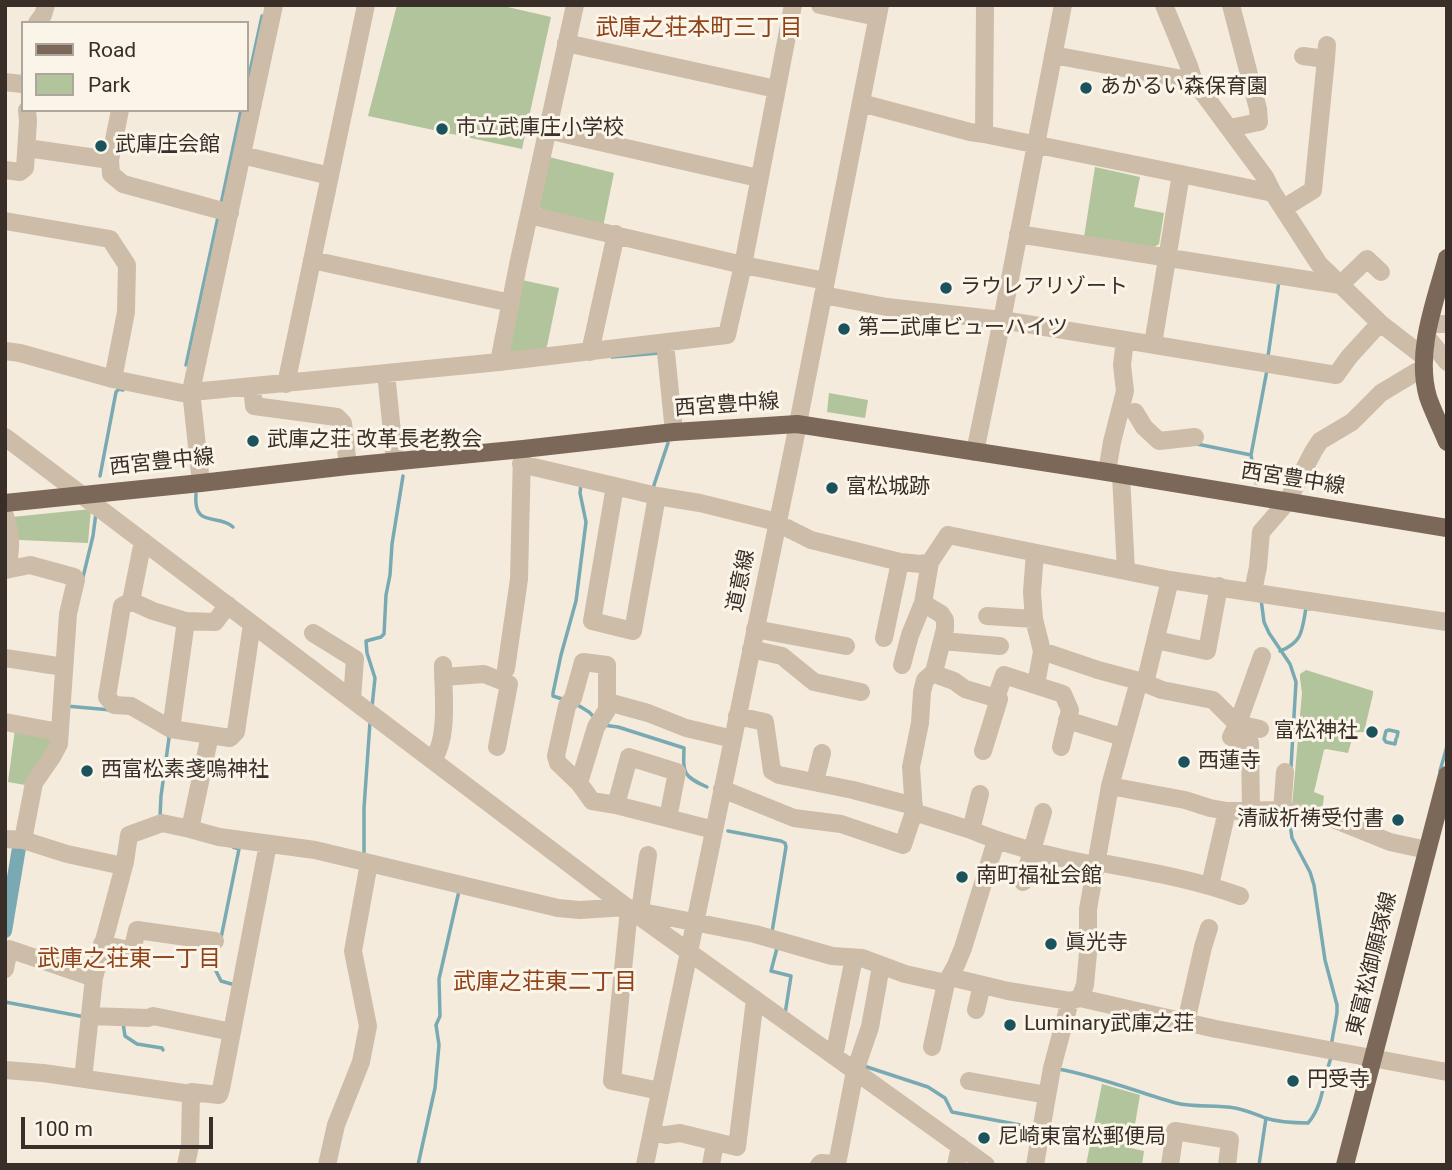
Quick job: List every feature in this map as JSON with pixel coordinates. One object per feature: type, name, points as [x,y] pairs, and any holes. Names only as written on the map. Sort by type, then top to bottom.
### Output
[{"type":"main road","points":[[1447,258],[1434,328],[1424,364],[1428,396],[1447,442]]},
{"type":"main road","name":"西宮豊中線","points":[[5,503],[348,466],[522,457],[674,432],[797,424],[1447,528]]},
{"type":"main road","name":"東富松御願塚線","points":[[1345,1165],[1427,850],[1443,801],[1447,775]]},
{"type":"street","points":[[38,21],[46,5]]},
{"type":"street","points":[[201,483],[191,391],[274,5]]},
{"type":"street","points":[[286,384],[366,5]]},
{"type":"street","points":[[499,362],[506,302],[529,215],[575,5]]},
{"type":"street","points":[[5,351],[113,379],[182,393],[499,362],[727,335],[793,5]]},
{"type":"street","points":[[820,5],[878,11]]},
{"type":"street","points":[[984,134],[985,5]]},
{"type":"street","points":[[975,452],[1063,5]]},
{"type":"street","points":[[1164,5],[1194,81],[1265,177],[1319,264],[1424,364],[1416,372],[1381,393],[1352,422],[1320,441],[1287,502],[1261,532],[1259,592]]},
{"type":"street","points":[[1230,128],[1259,122],[1231,5]]},
{"type":"street","name":"道意線","points":[[645,1165],[777,524],[878,11]]},
{"type":"street","points":[[566,43],[776,89]]},
{"type":"street","points":[[861,103],[970,132],[1181,174],[1278,200],[1313,190],[1315,134],[1327,52],[1303,57]]},
{"type":"street","points":[[1053,55],[1194,81]]},
{"type":"street","points":[[5,170],[20,172],[25,168],[27,112]]},
{"type":"street","points":[[120,112],[110,160],[111,174],[123,184],[230,213]]},
{"type":"street","points":[[547,130],[758,178]]},
{"type":"street","points":[[27,148],[110,160]]},
{"type":"street","points":[[242,155],[330,176]]},
{"type":"street","points":[[1153,344],[1181,174]]},
{"type":"street","points":[[529,215],[743,265],[887,307],[1002,320],[1336,375],[1355,349],[1380,323]]},
{"type":"street","points":[[5,221],[110,239],[127,265],[126,313],[113,379]]},
{"type":"street","points":[[590,352],[616,234]]},
{"type":"street","points":[[1018,234],[1340,285]]},
{"type":"street","points":[[1340,285],[1367,259],[1381,272]]},
{"type":"street","points":[[312,260],[506,302]]},
{"type":"street","points":[[1434,328],[1447,362]]},
{"type":"street","points":[[1125,340],[1122,365],[1125,391],[1114,474],[1126,571]]},
{"type":"street","points":[[665,343],[674,432]]},
{"type":"street","points":[[386,373],[396,462]]},
{"type":"street","points":[[252,386],[254,406],[337,417],[343,423],[348,466]]},
{"type":"street","points":[[1135,412],[1144,427],[1159,441],[1195,437]]},
{"type":"street","points":[[5,437],[632,910],[986,1165]]},
{"type":"street","points":[[506,669],[519,579],[522,457],[615,486],[700,503],[777,524],[811,540],[900,562],[930,562]]},
{"type":"street","points":[[615,486],[592,621],[633,631],[657,496]]},
{"type":"street","points":[[5,516],[12,540],[6,570]]},
{"type":"street","points":[[902,665],[923,603],[930,562],[948,535],[1170,579],[1447,622]]},
{"type":"street","points":[[143,541],[131,600],[122,606],[107,697],[114,705],[131,706],[171,729],[230,737],[236,732],[252,624]]},
{"type":"street","points":[[1035,553],[1032,592],[1034,619],[1042,651],[1036,685]]},
{"type":"street","points":[[884,638],[900,562]]},
{"type":"street","points":[[6,570],[30,565],[74,577],[76,580],[68,614],[59,744],[34,783],[14,839],[123,866]]},
{"type":"street","points":[[1139,681],[1146,679],[1170,579]]},
{"type":"street","points":[[1156,640],[1207,651],[1219,586]]},
{"type":"street","points":[[131,600],[153,611],[186,621],[215,622],[228,605]]},
{"type":"street","points":[[722,789],[794,818],[841,824],[903,845],[914,809],[911,767],[920,723],[922,692],[925,680],[934,672],[946,629],[941,614],[923,603]]},
{"type":"street","points":[[987,616],[1034,619]]},
{"type":"street","points":[[171,729],[186,621]]},
{"type":"street","points":[[755,629],[845,646]]},
{"type":"street","points":[[313,633],[355,659],[352,699]]},
{"type":"street","points":[[943,641],[1000,646]]},
{"type":"street","points":[[751,649],[782,656],[814,682],[861,692]]},
{"type":"street","points":[[1042,651],[1162,690],[1213,700],[1224,713],[1238,723],[1260,729]]},
{"type":"street","points":[[1251,810],[1250,743],[1231,737],[1262,656]]},
{"type":"street","points":[[5,658],[64,667]]},
{"type":"street","points":[[579,783],[596,727],[607,710],[607,665],[583,662],[573,698],[567,706],[556,756],[558,763],[579,783],[592,801],[714,830]]},
{"type":"street","points":[[433,760],[438,752],[443,726],[443,671],[484,674],[509,684],[509,710],[497,747]]},
{"type":"street","points":[[934,672],[965,689],[999,699],[982,751]]},
{"type":"street","points":[[996,698],[1004,675],[1063,694],[1070,710],[1060,747]]},
{"type":"street","points":[[1035,1165],[1052,1068],[1075,999],[1085,985],[1088,909],[1110,786],[1139,681]]},
{"type":"street","points":[[608,702],[648,713],[686,728],[733,739]]},
{"type":"street","points":[[737,716],[765,722],[772,771],[779,775],[815,781],[914,809],[996,841],[1050,856],[1165,874],[1210,885],[1240,896]]},
{"type":"street","points":[[1067,719],[1122,737]]},
{"type":"street","points":[[5,722],[59,732]]},
{"type":"street","points":[[190,829],[210,735]]},
{"type":"street","points":[[815,781],[822,753]]},
{"type":"street","points":[[616,805],[629,757],[677,772],[668,818]]},
{"type":"street","points":[[1286,772],[1286,811]]},
{"type":"street","points":[[1110,786],[1227,811],[1286,811],[1328,817],[1390,842],[1427,850]]},
{"type":"street","points":[[971,830],[980,794]]},
{"type":"street","points":[[1210,885],[1227,811]]},
{"type":"street","points":[[1023,882],[1043,813]]},
{"type":"street","points":[[85,1079],[94,978],[129,835],[160,824],[315,850],[558,908],[632,910],[755,934],[832,956],[862,958],[905,974],[1075,999],[1216,1029],[1447,1072]]},
{"type":"street","points":[[932,1047],[948,980],[962,948],[996,841]]},
{"type":"street","points":[[5,1070],[191,1094],[219,1095],[268,844]]},
{"type":"street","points":[[648,855],[632,910],[612,1081],[660,1091]]},
{"type":"street","points":[[327,1165],[336,1125],[361,1062],[368,1026],[353,951],[369,863]]},
{"type":"street","points":[[102,944],[132,951],[137,930],[215,941]]},
{"type":"street","points":[[1185,1022],[1212,937]]},
{"type":"street","points":[[5,969],[9,949],[94,978]]},
{"type":"street","points":[[834,1056],[854,958]]},
{"type":"street","points":[[819,1165],[837,1165],[855,1071],[870,1027],[881,966]]},
{"type":"street","points":[[976,1010],[982,985]]},
{"type":"street","points":[[652,1132],[666,1135],[680,1133],[737,1147],[755,999]]},
{"type":"street","points":[[90,1016],[153,1016],[232,1032]]},
{"type":"street","points":[[969,1081],[1047,1096]]},
{"type":"street","points":[[186,1165],[190,1146],[191,1094]]},
{"type":"street","points":[[1170,1165],[1175,1131],[1230,1140],[1227,1165]]},
{"type":"street","points":[[711,1165],[715,1143]]},
{"type":"street","points":[[956,1165],[960,1146]]},
{"type":"green space","points":[[397,5],[499,5],[551,17],[522,149],[368,116]]},
{"type":"green space","points":[[549,157],[614,173],[603,227],[544,213],[538,205]]},
{"type":"green space","points":[[1095,167],[1140,177],[1134,207],[1164,213],[1159,244],[1154,247],[1084,237]]},
{"type":"green space","points":[[522,280],[559,288],[546,351],[513,354],[508,349]]},
{"type":"green space","points":[[829,393],[868,400],[865,418],[827,412]]},
{"type":"green space","points":[[91,509],[88,543],[19,540],[12,517]]},
{"type":"green space","points":[[1306,670],[1373,691],[1364,732],[1354,732],[1348,753],[1324,750],[1314,792],[1324,796],[1322,812],[1292,807],[1302,693],[1300,674]]},
{"type":"green space","points":[[15,729],[54,735],[31,786],[8,782]]},
{"type":"green space","points":[[1102,1084],[1140,1095],[1131,1148],[1144,1151],[1142,1165],[1086,1165]]},
{"type":"waterway","points":[[248,80],[262,16]]},
{"type":"waterway","points":[[221,204],[241,112]]},
{"type":"waterway","points":[[186,365],[218,217]]},
{"type":"waterway","points":[[1268,356],[1279,281]]},
{"type":"waterway","points":[[612,357],[660,353]]},
{"type":"waterway","points":[[1251,455],[1267,370]]},
{"type":"waterway","points":[[100,476],[116,392],[123,390]]},
{"type":"waterway","points":[[653,488],[668,443]]},
{"type":"waterway","points":[[1197,444],[1251,455],[1256,483]]},
{"type":"waterway","points":[[372,707],[375,678],[366,641],[384,634],[392,544],[403,476]]},
{"type":"waterway","points":[[565,700],[553,696],[553,693],[576,601],[586,522],[580,493],[581,484]]},
{"type":"waterway","points":[[196,494],[196,505],[202,516],[233,527]]},
{"type":"waterway","points":[[83,577],[96,513]]},
{"type":"waterway","points":[[1261,599],[1264,622],[1290,664],[1296,682],[1291,767]]},
{"type":"waterway","points":[[1280,651],[1297,639],[1306,608],[1310,609]]},
{"type":"waterway","points":[[576,704],[595,718]]},
{"type":"waterway","points":[[66,706],[111,710]]},
{"type":"waterway","points":[[364,857],[364,808],[370,722]]},
{"type":"waterway","points":[[603,725],[618,727],[684,748],[686,773],[707,787]]},
{"type":"waterway","points":[[1396,739],[1395,744],[1386,742],[1386,731],[1398,732],[1397,737]]},
{"type":"waterway","points":[[160,817],[168,735]]},
{"type":"waterway","points":[[1440,771],[1447,746]]},
{"type":"waterway","points":[[1289,817],[1292,838],[1314,885],[1325,960],[1337,1005],[1331,1046]]},
{"type":"waterway","points":[[728,831],[785,843],[772,932]]},
{"type":"waterway","points":[[5,931],[20,842]]},
{"type":"waterway","points":[[221,938],[239,849],[233,847]]},
{"type":"waterway","points":[[418,1165],[435,1088],[439,1045],[436,1025],[440,1016],[439,979],[459,891]]},
{"type":"waterway","points":[[219,945],[215,969],[221,981],[235,985]]},
{"type":"waterway","points":[[777,948],[771,971],[791,976],[785,1014]]},
{"type":"waterway","points":[[5,1002],[85,1017]]},
{"type":"waterway","points":[[123,1023],[125,1036],[137,1044],[163,1050]]},
{"type":"waterway","points":[[1058,1069],[1176,1103],[1228,1107],[1265,1118],[1308,1123],[1320,1100],[1331,1058]]},
{"type":"waterway","points":[[864,1066],[928,1087],[945,1098],[952,1112],[1036,1128]]},
{"type":"waterway","points":[[1259,1165],[1266,1118]]},
{"type":"place","name":"あかるい森保育園","points":[[1086,88]]},
{"type":"place","name":"市立武庫庄小学校","points":[[442,129]]},
{"type":"place","name":"武庫庄会館","points":[[101,146]]},
{"type":"place","name":"ラウレアリゾート","points":[[946,288]]},
{"type":"place","name":"第二武庫ビューハイツ","points":[[844,329]]},
{"type":"place","name":"武庫之荘 改革長老教会","points":[[253,441]]},
{"type":"place","name":"富松城跡","points":[[832,488]]},
{"type":"place","name":"富松神社","points":[[1372,732]]},
{"type":"place","name":"西蓮寺","points":[[1184,762]]},
{"type":"place","name":"西富松素戔嗚神社","points":[[87,771]]},
{"type":"place","name":"清祓祈祷受付書","points":[[1398,820]]},
{"type":"place","name":"南町福祉会館","points":[[962,877]]},
{"type":"place","name":"眞光寺","points":[[1051,944]]},
{"type":"place","name":"Luminary武庫之荘","points":[[1010,1025]]},
{"type":"place","name":"円受寺","points":[[1293,1081]]},
{"type":"place","name":"尼崎東富松郵便局","points":[[984,1138]]},
{"type":"district","name":"武庫之荘本町三丁目","points":[[699,29]]},
{"type":"district","name":"武庫之荘東一丁目","points":[[129,960]]},
{"type":"district","name":"武庫之荘東二丁目","points":[[545,983]]}]
